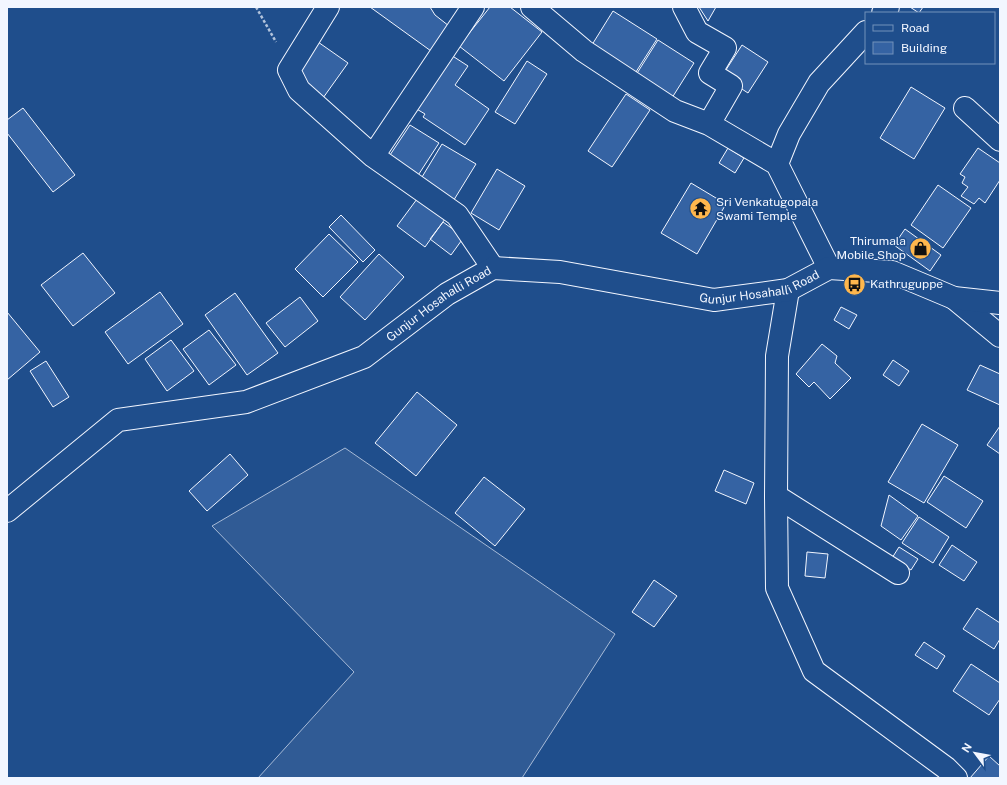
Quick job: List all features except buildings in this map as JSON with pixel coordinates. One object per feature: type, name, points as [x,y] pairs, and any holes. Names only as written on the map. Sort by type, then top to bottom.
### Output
[{"type":"street","points":[[328,7],[289,70],[299,90],[373,156],[457,216],[493,268]]},
{"type":"street","points":[[373,156],[473,7]]},
{"type":"street","points":[[532,7],[584,51],[675,111],[709,124],[777,164],[829,268]]},
{"type":"street","points":[[684,7],[697,32],[725,48],[710,74],[731,86],[709,124]]},
{"type":"street","points":[[777,164],[789,134],[819,83],[865,33]]},
{"type":"street","points":[[965,108],[1000,140]]},
{"type":"street","name":"Gunjur Hosahalli Road","points":[[7,511],[118,420],[246,402],[364,357],[447,294],[493,268],[560,272],[714,300],[788,290],[829,268],[892,272],[954,298],[1000,302]]},
{"type":"street","points":[[788,290],[776,356],[776,588],[814,671],[946,775]]},
{"type":"street","points":[[954,298],[1000,336]]},
{"type":"street","points":[[776,496],[898,573]]},
{"type":"path","points":[[256,7],[269,29],[289,70]]},
{"type":"shaded area","points":[[345,448],[615,634],[522,778],[258,778],[354,672],[212,526]]},
{"type":"place","name":"Sri Venkatugopala Swami Temple","points":[[701,209]]},
{"type":"place","name":"Thirumala Mobile Shop","points":[[921,248]]},
{"type":"place","name":"Kathruguppe","points":[[855,284]]}]
